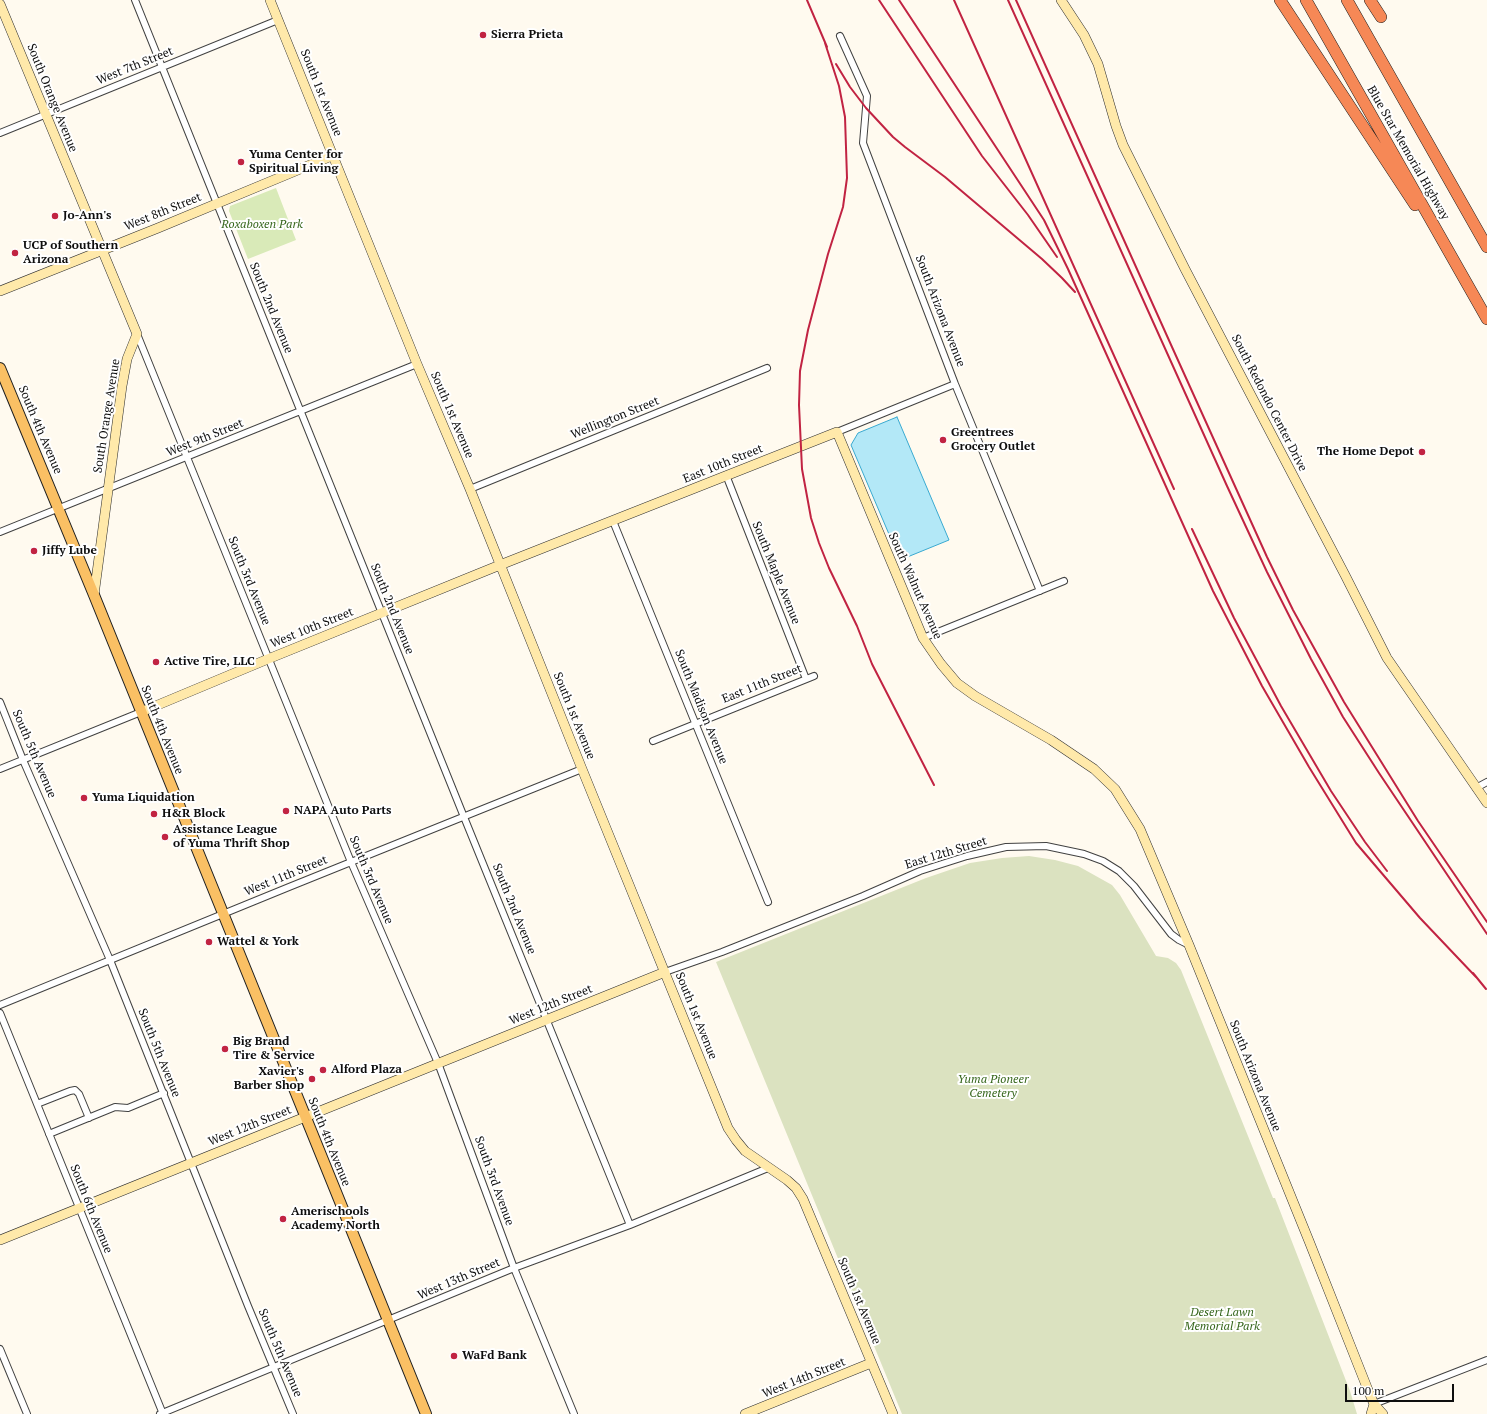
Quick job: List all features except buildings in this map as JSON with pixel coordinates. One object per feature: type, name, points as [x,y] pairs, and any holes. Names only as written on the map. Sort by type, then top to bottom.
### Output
[{"type":"highway","points":[[1280,0],[1471,291]]},
{"type":"highway","name":"Blue Star Memorial Highway","points":[[1306,0],[1487,319]]},
{"type":"highway","points":[[1347,0],[1487,247]]},
{"type":"highway","points":[[1370,0],[1381,17]]},
{"type":"main road","name":"South 4th Avenue","points":[[0,368],[59,508],[426,1414]]},
{"type":"street","name":"South 2nd Avenue","points":[[135,0],[630,1225]]},
{"type":"street","name":"South 1st Avenue","points":[[270,0],[417,364],[470,489],[728,1128],[745,1151],[787,1180],[796,1188],[803,1199],[893,1414]]},
{"type":"street","name":"South Redondo Center Drive","points":[[1061,0],[1084,35],[1098,64],[1123,145],[1185,269],[1387,658],[1487,803]]},
{"type":"street","name":"South Orange Avenue","points":[[0,4],[137,334],[127,359],[123,379],[94,595]]},
{"type":"street","name":"West 7th Street","points":[[0,133],[278,20]]},
{"type":"street","name":"South Arizona Avenue","points":[[840,36],[867,96],[863,143],[955,384],[1040,591]]},
{"type":"street","name":"West 8th Street","points":[[0,291],[334,156]]},
{"type":"street","name":"South 3rd Avenue","points":[[137,334],[351,862],[438,1063],[514,1268],[574,1414]]},
{"type":"street","name":"West 9th Street","points":[[0,532],[417,364]]},
{"type":"street","name":"Wellington Street","points":[[470,489],[767,368]]},
{"type":"street","name":"East 10th Street","points":[[500,565],[955,384]]},
{"type":"street","name":"South Walnut Avenue","points":[[837,432],[923,638],[941,664],[957,683],[996,709],[1051,740],[1094,769]]},
{"type":"street","name":"South Maple Avenue","points":[[726,475],[806,679]]},
{"type":"street","name":"South Madison Avenue","points":[[613,521],[768,902]]},
{"type":"street","name":"West 10th Street","points":[[0,769],[500,565]]},
{"type":"street","points":[[923,638],[1064,581]]},
{"type":"street","name":"East 11th Street","points":[[652,741],[814,676]]},
{"type":"street","name":"South 5th Avenue","points":[[0,702],[23,760],[110,960],[256,1326],[293,1414]]},
{"type":"street","name":"West 11th Street","points":[[0,1005],[582,769]]},
{"type":"street","name":"South Arizona Avenue","points":[[1094,769],[1115,789],[1140,829],[1189,945],[1374,1404],[1383,1414]]},
{"type":"street","points":[[1476,788],[1487,782]]},
{"type":"street","name":"East 12th Street","points":[[665,972],[722,952],[920,871],[967,856],[1006,847],[1046,846],[1084,854],[1103,861],[1119,871],[1134,886],[1171,934],[1189,945]]},
{"type":"street","name":"West 12th Street","points":[[0,1240],[665,972]]},
{"type":"street","name":"South 6th Avenue","points":[[0,1013],[162,1414]]},
{"type":"street","points":[[37,1104],[75,1090],[79,1094],[88,1118]]},
{"type":"street","points":[[49,1134],[115,1107],[128,1108],[164,1093]]},
{"type":"street","name":"West 13th Street","points":[[162,1414],[514,1268],[630,1225],[768,1168]]},
{"type":"street","points":[[0,1348],[26,1414]]},
{"type":"street","points":[[1371,1414],[1374,1404],[1487,1360]]},
{"type":"street","name":"West 14th Street","points":[[745,1414],[872,1363]]},
{"type":"green space","name":"Roxaboxen Park","points":[[276,188],[296,240],[248,259],[229,211],[230,206]]},
{"type":"green space","name":"Yuma Pioneer Cemetery","points":[[1029,856],[1055,860],[1078,866],[1112,885],[1120,895],[1156,956],[1168,958],[1176,963],[1181,970],[1273,1198],[1275,1198],[1350,1391],[1357,1414],[902,1414],[716,962],[926,878],[970,863]]},
{"type":"water","points":[[897,417],[949,540],[900,560],[851,445],[858,433]]},
{"type":"railway","points":[[807,0],[827,47]]},
{"type":"railway","points":[[879,0],[982,156],[1028,215],[1057,257]]},
{"type":"railway","points":[[899,0],[1044,220],[1068,269],[1213,591],[1262,686],[1309,767],[1356,843],[1420,918],[1476,977]]},
{"type":"railway","points":[[954,0],[1174,489]]},
{"type":"railway","points":[[1008,0],[1227,486],[1267,572],[1311,659],[1343,717],[1487,934]]},
{"type":"railway","points":[[1016,0],[1267,557],[1293,610],[1344,702],[1418,821],[1487,922]]},
{"type":"railway","points":[[825,43],[839,86],[845,117],[847,178],[843,207],[828,254],[808,330],[800,371],[799,405],[802,469],[811,518],[829,568],[857,626],[872,664],[934,785]]},
{"type":"railway","points":[[836,64],[850,87],[866,108],[893,137],[945,177],[1042,259],[1075,292]]},
{"type":"railway","points":[[1192,529],[1234,618],[1281,706],[1331,791],[1365,842],[1387,871]]},
{"type":"railway","points":[[1473,973],[1486,989]]},
{"type":"place","name":"Sierra Prieta","points":[[483,35]]},
{"type":"place","name":"Yuma Center for Spiritual Living","points":[[241,162]]},
{"type":"place","name":"Jo-Ann's","points":[[55,216]]},
{"type":"place","name":"UCP of Southern Arizona","points":[[15,253]]},
{"type":"place","name":"Greentrees Grocery Outlet","points":[[943,440]]},
{"type":"place","name":"The Home Depot","points":[[1422,452]]},
{"type":"place","name":"Jiffy Lube","points":[[34,551]]},
{"type":"place","name":"Active Tire, LLC","points":[[156,662]]},
{"type":"place","name":"Yuma Liquidation","points":[[84,798]]},
{"type":"place","name":"NAPA Auto Parts","points":[[286,811]]},
{"type":"place","name":"H&R Block","points":[[154,814]]},
{"type":"place","name":"Assistance League of Yuma Thrift Shop","points":[[165,837]]},
{"type":"place","name":"Wattel & York","points":[[209,942]]},
{"type":"place","name":"Big Brand Tire & Service","points":[[225,1049]]},
{"type":"place","name":"Alford Plaza","points":[[323,1070]]},
{"type":"place","name":"Xavier's Barber Shop","points":[[312,1079]]},
{"type":"place","name":"Amerischools Academy North","points":[[283,1219]]},
{"type":"place","name":"WaFd Bank","points":[[454,1356]]},
{"type":"park label","name":"Desert Lawn Memorial Park","points":[[1222,1320]]}]
